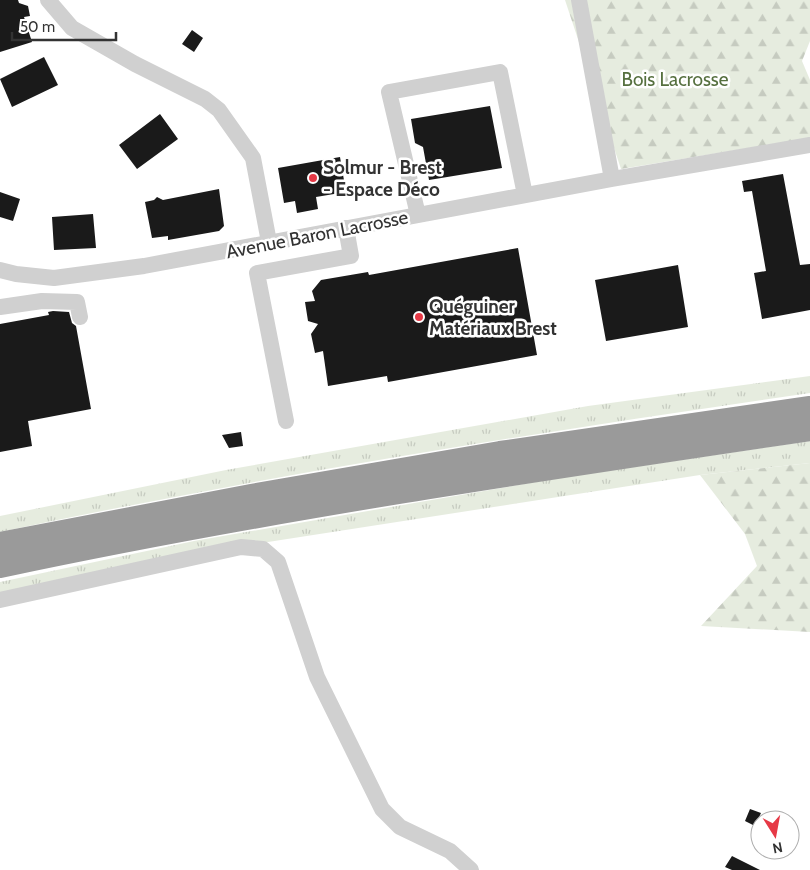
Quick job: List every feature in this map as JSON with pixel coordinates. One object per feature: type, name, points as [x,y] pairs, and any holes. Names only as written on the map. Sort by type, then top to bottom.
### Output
[{"type":"highway","points":[[0,544],[251,496],[500,454],[810,408]]},
{"type":"highway","points":[[0,566],[270,513],[509,473],[810,429]]},
{"type":"street","points":[[48,0],[72,28],[135,64],[205,99],[219,110],[253,158],[269,242]]},
{"type":"street","points":[[579,0],[612,179]]},
{"type":"street","points":[[418,215],[389,92],[500,72],[525,195]]},
{"type":"street","name":"Avenue Baron Lacrosse","points":[[0,270],[16,274],[54,278],[144,266],[612,179],[810,145]]},
{"type":"street","points":[[286,421],[257,274],[351,256],[346,228]]},
{"type":"street","points":[[0,307],[42,301],[77,302],[80,317]]},
{"type":"street","points":[[0,600],[241,547],[263,549],[278,562],[317,677],[382,809],[400,827],[450,851],[471,870]]},
{"type":"green space","name":"Bois Lacrosse","points":[[565,0],[810,0],[810,41],[802,61],[810,80],[810,138],[621,169]]},
{"type":"green space","points":[[810,376],[810,393],[607,423],[303,473],[0,532],[0,516],[226,470],[588,406]]},
{"type":"green space","points":[[810,441],[810,463],[700,475],[268,542],[222,545],[0,594],[0,582],[194,541],[559,478]]},
{"type":"green space","points":[[810,463],[810,632],[701,626],[757,566],[745,534],[700,475]]},
{"type":"building","points":[[0,0],[18,0],[19,3],[28,6],[30,16],[24,17],[32,42],[0,52]]},
{"type":"building","points":[[192,30],[203,38],[194,52],[182,44]]},
{"type":"building","points":[[44,57],[58,85],[12,107],[0,79]]},
{"type":"building","points":[[490,106],[502,168],[429,180],[423,147],[415,143],[411,119]]},
{"type":"building","points":[[160,114],[178,139],[137,169],[119,145]]},
{"type":"building","points":[[340,157],[346,192],[316,197],[318,209],[297,213],[295,201],[284,203],[278,168]]},
{"type":"building","points":[[783,174],[800,265],[810,264],[810,310],[762,319],[754,273],[766,271],[752,191],[744,192],[742,181]]},
{"type":"building","points":[[219,189],[224,226],[219,231],[168,240],[168,236],[152,238],[145,202],[154,200],[157,197],[163,200]]},
{"type":"building","points":[[0,192],[20,199],[13,221],[0,217]]},
{"type":"building","points":[[93,214],[96,248],[54,250],[52,217]]},
{"type":"building","name":"Quéguiner Matériaux Brest","points":[[518,248],[537,355],[388,382],[387,376],[328,386],[323,351],[315,353],[311,334],[318,324],[308,321],[305,302],[315,301],[312,291],[321,280],[368,272],[369,275]]},
{"type":"building","points":[[678,265],[688,327],[606,341],[595,280]]},
{"type":"building","points":[[48,312],[69,312],[72,323],[76,326],[91,409],[28,421],[32,446],[0,452],[0,324],[49,315]]},
{"type":"building","points":[[241,432],[243,446],[229,448],[222,435]]},
{"type":"building","points":[[750,809],[753,810],[750,810],[750,824],[745,821]]},
{"type":"building","points":[[732,856],[760,870],[732,870],[725,867]]},
{"type":"place","name":"Solmur - Brest - Espace Déco","points":[[313,178]]},
{"type":"place","name":"Quéguiner Matériaux Brest","points":[[419,317]]}]
